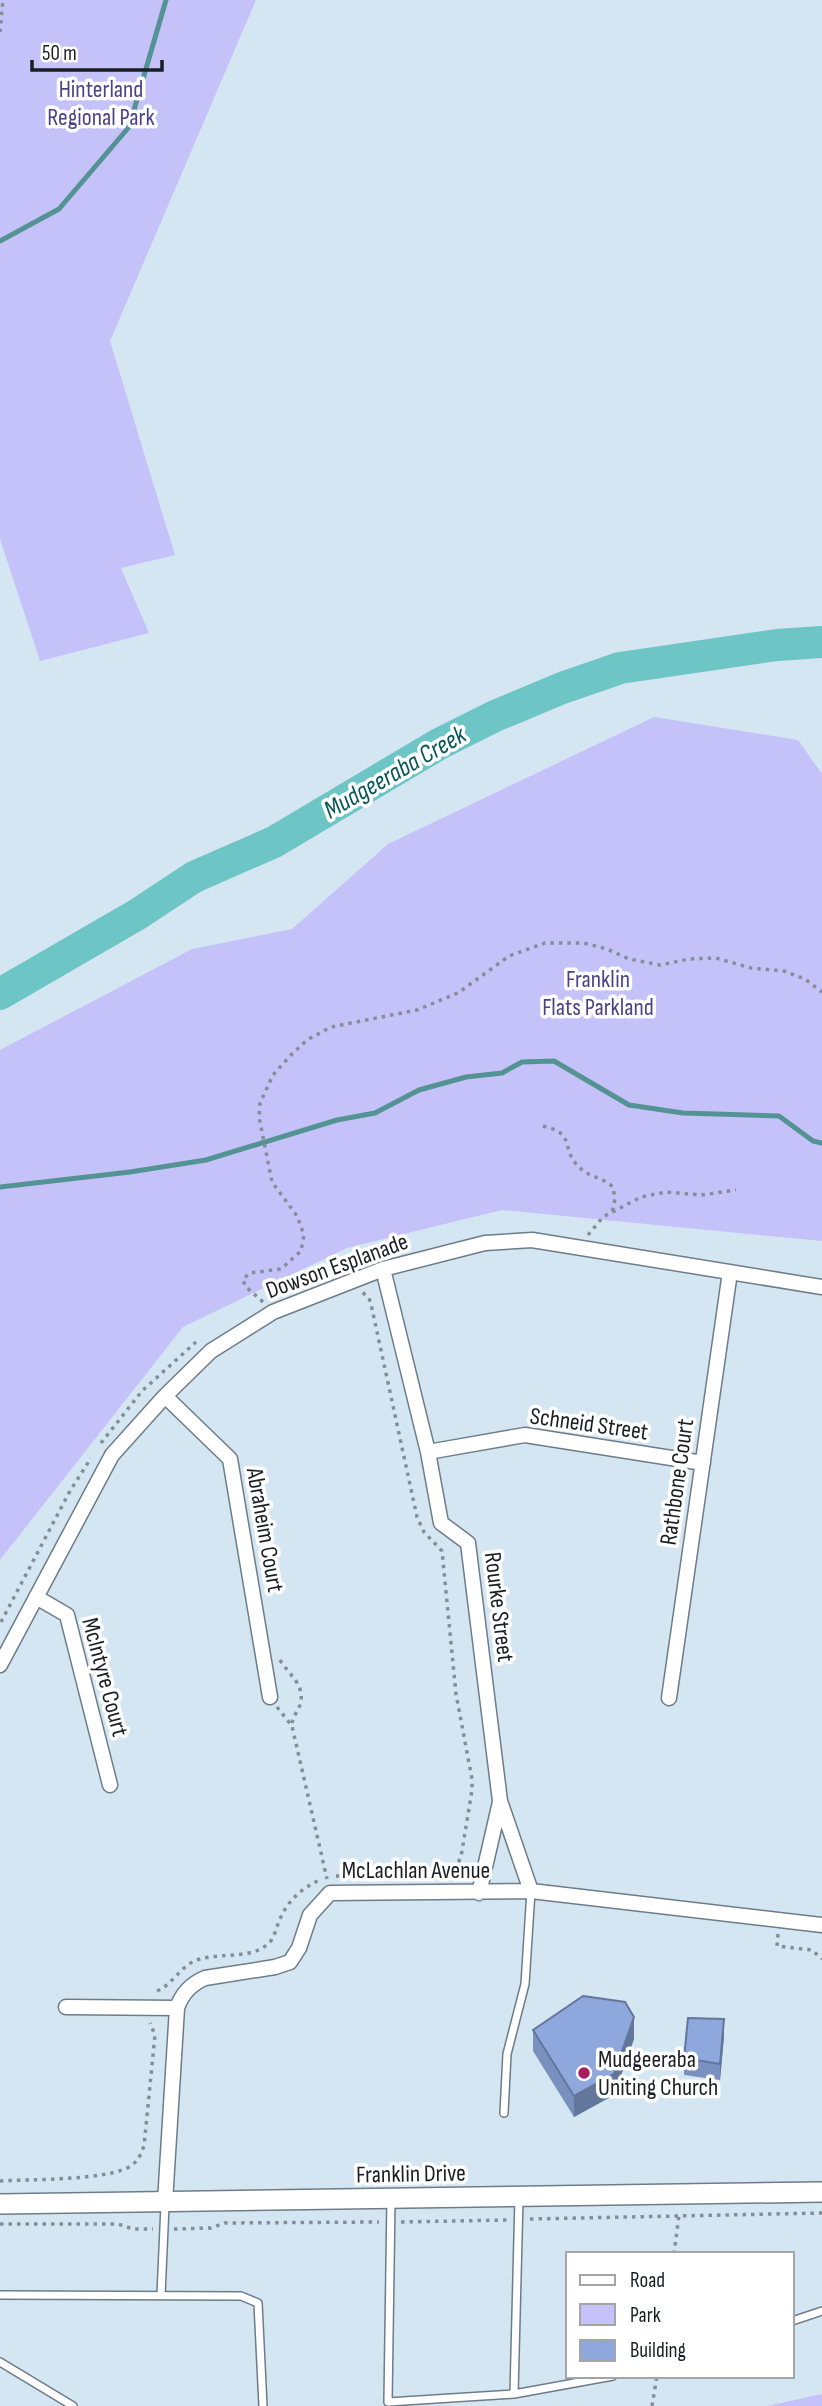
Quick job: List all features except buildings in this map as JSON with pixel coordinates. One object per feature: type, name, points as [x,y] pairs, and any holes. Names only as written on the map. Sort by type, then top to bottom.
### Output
[{"type":"main road","name":"Franklin Drive","points":[[0,2204],[822,2192]]},
{"type":"street","name":"Dowson Esplanade","points":[[0,1665],[112,1455],[165,1396],[211,1351],[273,1312],[383,1269],[485,1243],[532,1240],[822,1287]]},
{"type":"street","name":"Rourke Street","points":[[383,1269],[428,1452],[442,1523],[468,1543],[500,1801],[531,1891]]},
{"type":"street","name":"Rathbone Court","points":[[669,1698],[730,1272]]},
{"type":"street","name":"Abraheim Court","points":[[165,1396],[230,1459],[270,1697]]},
{"type":"street","name":"Schneid Street","points":[[428,1452],[525,1435],[703,1463]]},
{"type":"street","name":"McIntyre Court","points":[[36,1597],[67,1615],[110,1784]]},
{"type":"street","name":"Rourke Street","points":[[479,1893],[500,1801]]},
{"type":"street","name":"McLachlan Avenue","points":[[177,2008],[194,1982],[290,1962],[299,1948],[310,1915],[329,1885],[479,1893],[531,1891],[822,1925]]},
{"type":"street","points":[[66,2007],[177,2008],[165,2202]]},
{"type":"lane","points":[[504,2113],[507,2054],[525,1983],[531,1891]]},
{"type":"lane","points":[[514,2394],[519,2197]]},
{"type":"lane","points":[[391,2199],[388,2402],[514,2394],[602,2378]]},
{"type":"lane","points":[[161,2295],[165,2202]]},
{"type":"lane","points":[[0,2295],[241,2296],[258,2303],[263,2406]]},
{"type":"lane","points":[[794,2320],[822,2311]]},
{"type":"lane","points":[[0,2362],[73,2406]]},
{"type":"path","points":[[0,32],[4,0]]},
{"type":"path","points":[[273,1312],[245,1286],[243,1279],[250,1273],[281,1269],[301,1251],[304,1235],[297,1216],[272,1182],[259,1117],[260,1103],[273,1075],[307,1040],[331,1027],[417,1010],[458,993],[509,956],[545,943],[584,943],[629,959],[660,965],[689,958],[716,958],[751,968],[784,971],[806,979],[822,992]]},
{"type":"path","points":[[543,1126],[562,1132],[577,1166],[613,1187],[615,1199],[612,1213]]},
{"type":"path","points":[[600,1239],[585,1237],[596,1223],[641,1197],[666,1192],[701,1195],[736,1190]]},
{"type":"path","points":[[252,1306],[300,1280],[383,1252]]},
{"type":"path","points":[[0,2181],[118,2172],[131,2166],[139,2158],[144,2146],[155,2035],[150,2025],[152,1993],[164,1988],[186,1965],[199,1959],[259,1950],[272,1940],[286,1907],[305,1887],[329,1885],[347,1874],[449,1873],[455,1869],[461,1857],[472,1779],[456,1695],[442,1550],[424,1532],[417,1517],[371,1304],[369,1298],[356,1287],[349,1262]]},
{"type":"path","points":[[98,1447],[142,1391],[204,1337]]},
{"type":"path","points":[[1,1622],[70,1491],[93,1455]]},
{"type":"path","points":[[270,1697],[292,1726],[329,1885]]},
{"type":"path","points":[[674,2252],[682,2196]]},
{"type":"path","points":[[0,2224],[118,2224],[133,2228],[163,2229],[211,2228],[225,2223],[822,2213]]},
{"type":"path","points":[[652,2406],[657,2378]]},
{"type":"green space","name":"Hinterland Regional Park","points":[[0,0],[256,0],[110,341],[175,555],[121,568],[149,633],[40,661],[0,539]]},
{"type":"green space","name":"Franklin Flats Parkland","points":[[654,717],[798,740],[822,774],[822,1241],[502,1210],[347,1248],[183,1327],[0,1560],[0,1050],[192,949],[292,929],[388,844]]},
{"type":"green space","points":[[822,2394],[822,2406],[767,2406]]},
{"type":"waterway","points":[[0,241],[59,209],[129,127],[166,0]]},
{"type":"waterway","name":"Mudgeeraba Creek","points":[[0,994],[138,914],[194,877],[274,842],[439,744],[495,716],[562,688],[620,668],[777,645],[822,642]]},
{"type":"waterway","points":[[0,1187],[206,1160],[337,1120],[375,1113],[419,1090],[466,1077],[502,1073],[522,1062],[554,1061],[629,1105],[683,1113],[779,1116],[813,1141],[822,1143]]},
{"type":"place","name":"Mudgeeraba Uniting Church","points":[[584,2073]]}]
